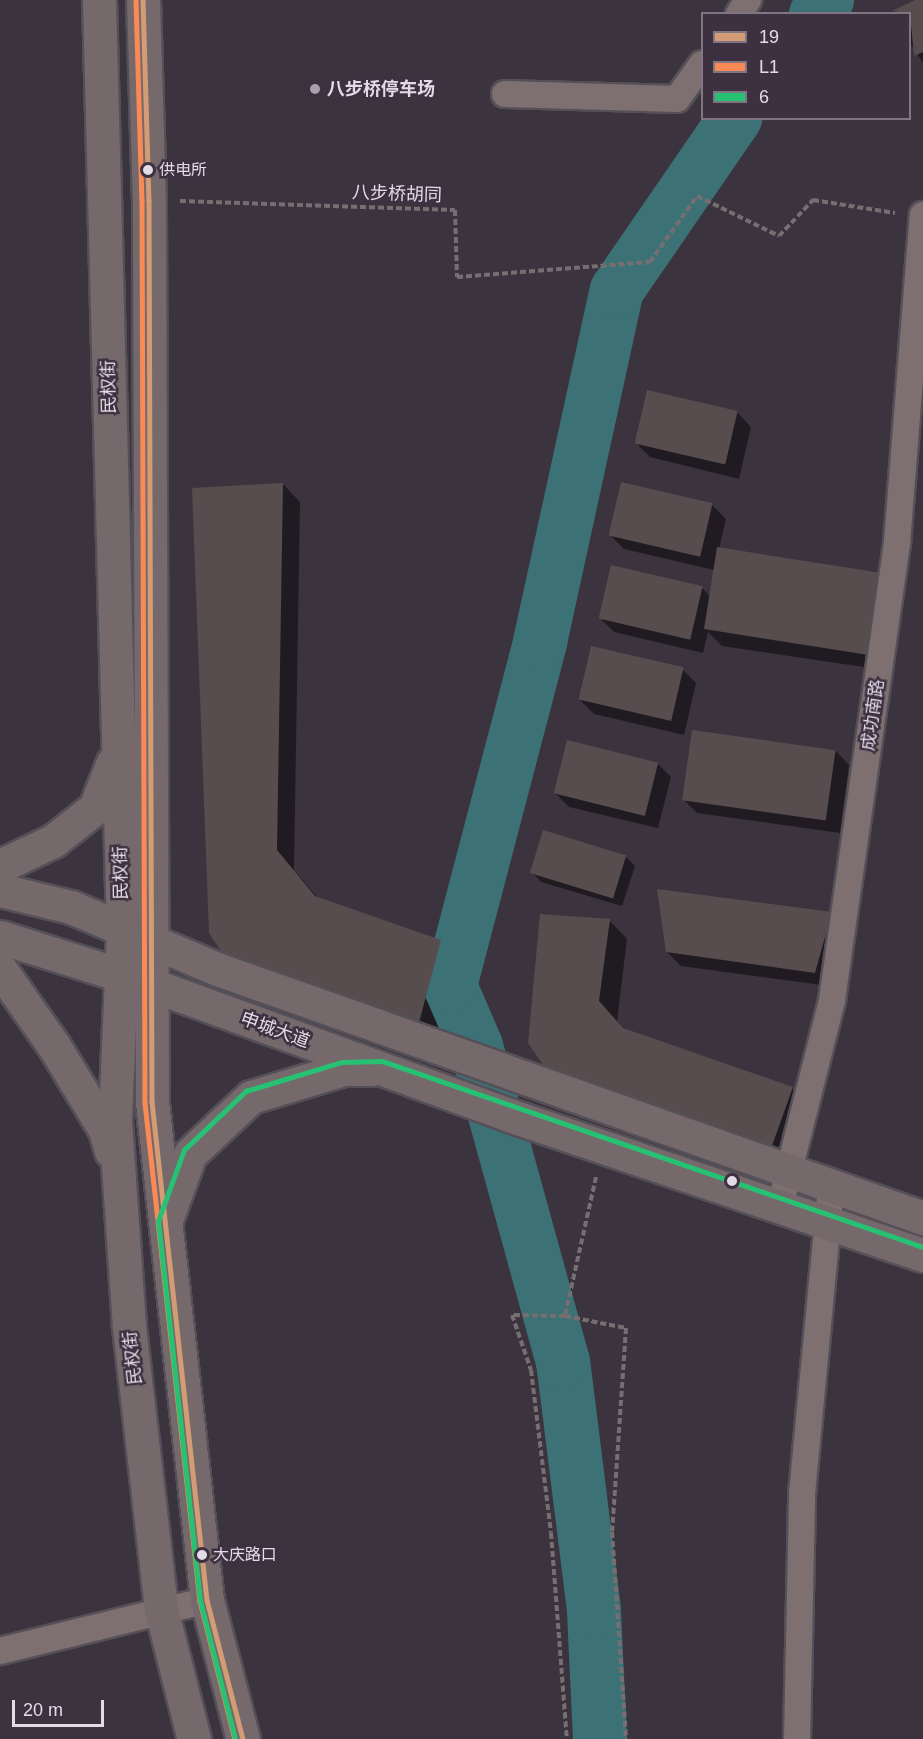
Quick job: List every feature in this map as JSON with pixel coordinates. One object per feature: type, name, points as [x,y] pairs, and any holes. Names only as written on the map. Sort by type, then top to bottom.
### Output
[{"type":"main road","name":"民权街","points":[[99,0],[123,929],[123,979],[115,1121],[161,1609],[194,1739]]},
{"type":"main road","name":"民权街","points":[[143,0],[149,200],[155,943],[152,1101],[207,1600],[243,1739]]},
{"type":"main road","points":[[0,866],[53,841],[94,808],[118,749]]},
{"type":"main road","points":[[0,890],[71,907],[155,943],[446,1052],[502,1069],[923,1218]]},
{"type":"main road","name":"申城大道","points":[[0,937],[123,979],[155,986],[479,1102],[508,1115],[923,1255]]},
{"type":"main road","points":[[0,969],[105,1130],[119,1179]]},
{"type":"main road","points":[[165,1221],[190,1154],[251,1097],[344,1070],[381,1068]]},
{"type":"street","points":[[505,94],[677,99],[701,65]]},
{"type":"street","name":"成功南路","points":[[780,1206],[832,1000],[897,543],[921,216]]},
{"type":"street","points":[[797,1739],[802,1494],[830,1223],[831,1186]]},
{"type":"street","points":[[0,1651],[161,1609],[207,1600]]},
{"type":"path","name":"八步桥胡同","points":[[149,200],[455,210],[457,276],[618,262],[650,262],[697,196],[779,236],[813,200],[921,216]]},
{"type":"path","points":[[564,1316],[602,1147]]},
{"type":"path","points":[[567,1739],[552,1533],[531,1370],[512,1315],[564,1316],[626,1328],[612,1532],[626,1739]]},
{"type":"building","points":[[915,0],[923,0],[923,52],[914,56],[911,12],[892,11]]},
{"type":"building","points":[[647,390],[738,411],[725,465],[635,444]]},
{"type":"building","points":[[621,482],[713,503],[700,557],[609,536]]},
{"type":"building","points":[[283,483],[277,850],[315,896],[441,940],[417,1030],[235,972],[209,933],[192,488]]},
{"type":"building","points":[[717,547],[880,573],[867,655],[704,629]]},
{"type":"building","points":[[611,565],[703,586],[690,640],[599,619]]},
{"type":"building","points":[[591,646],[684,667],[671,721],[579,700]]},
{"type":"building","points":[[692,730],[836,750],[826,820],[682,800]]},
{"type":"building","points":[[567,740],[658,763],[645,816],[554,793]]},
{"type":"building","points":[[543,830],[626,855],[613,898],[530,873]]},
{"type":"building","points":[[657,889],[832,912],[815,973],[666,952]]},
{"type":"building","points":[[540,914],[610,919],[599,1001],[623,1028],[793,1087],[769,1154],[553,1079],[528,1043]]},
{"type":"waterway","points":[[818,12],[827,0]]},
{"type":"waterway","points":[[600,1739],[594,1610],[563,1362],[476,1046],[450,986],[540,642],[617,290],[734,120]]},
{"type":"transit line","name":"L1","points":[[136,0],[142,200],[145,1103],[200,1601],[235,1739]]},
{"type":"transit line","name":"19","points":[[143,0],[149,200],[152,1102],[207,1600],[243,1739]]},
{"type":"transit line","name":"6","points":[[235,1739],[200,1601],[158,1221],[184,1150],[246,1091],[342,1062],[382,1061],[923,1247]]},
{"type":"place","name":"八步桥停车场","points":[[315,89]]},
{"type":"place","name":"供电所","points":[[148,170]]},
{"type":"place","name":"大庆路口","points":[[202,1555]]}]
